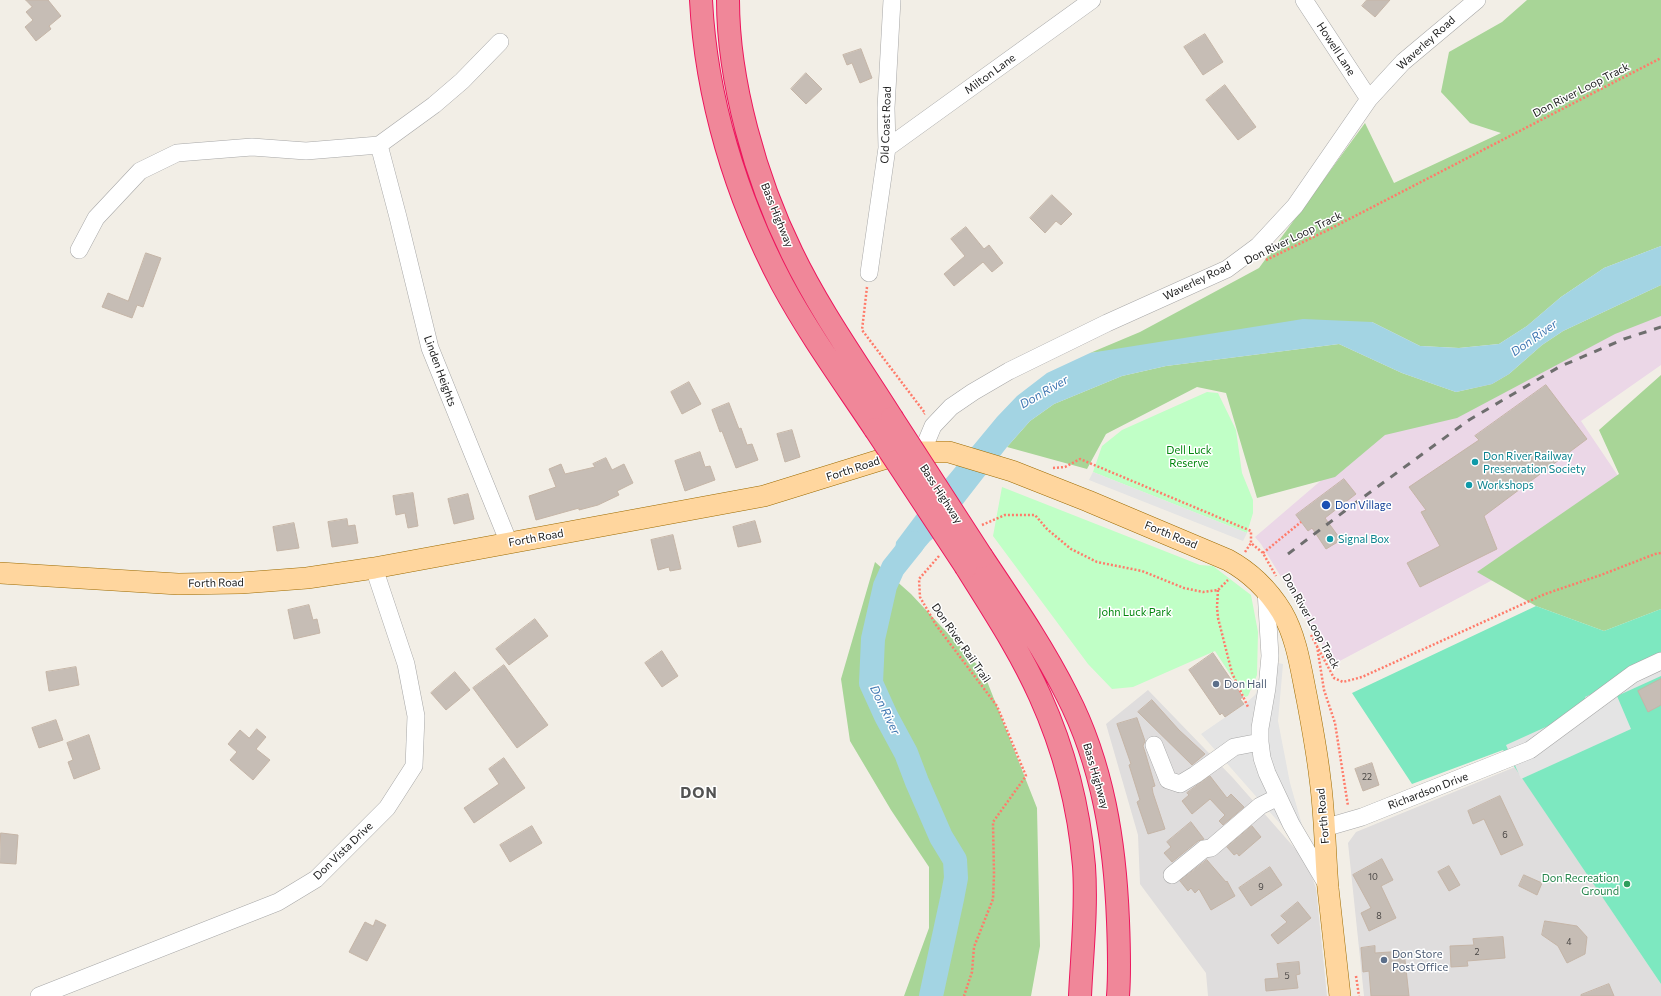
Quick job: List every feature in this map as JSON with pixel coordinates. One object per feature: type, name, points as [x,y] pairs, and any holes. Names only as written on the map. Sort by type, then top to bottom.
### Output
[{"type":"highway","name":"Bass Highway","points":[[701,0],[703,37],[710,82],[722,131],[749,212],[764,246],[797,310],[820,348],[884,424]]},
{"type":"highway","name":"Bass Highway","points":[[728,0],[728,20],[732,61],[739,98],[756,161],[772,208],[792,253],[884,424],[974,562],[1003,625],[1040,696],[1062,755],[1070,780],[1084,865],[1085,911],[1080,996]]},
{"type":"highway","name":"Bass Highway","points":[[974,562],[1021,614],[1047,658],[1068,696],[1083,732],[1099,779],[1110,828],[1116,887],[1120,973],[1118,996]]},
{"type":"highway","points":[[1074,996],[1084,935]]},
{"type":"main road","name":"Forth Road","points":[[0,573],[178,584],[241,583],[307,578],[374,568],[764,496],[906,452],[949,452],[1012,472],[1197,546],[1237,565],[1271,584],[1290,628],[1300,661],[1315,743],[1320,780],[1328,886],[1340,996]]},
{"type":"street","name":"Old Coast Road","points":[[869,273],[887,148],[886,108],[892,0]]},
{"type":"street","name":"Milton Lane","points":[[887,148],[1092,0]]},
{"type":"street","name":"Howell Lane","points":[[1304,0],[1369,99]]},
{"type":"street","name":"Waverley Road","points":[[926,452],[925,444],[933,426],[951,407],[973,392],[1009,371],[1107,323],[1227,269],[1258,246],[1295,206],[1369,99],[1403,62],[1477,0]]},
{"type":"street","points":[[79,250],[96,218],[140,171],[177,152],[252,148],[306,151],[379,145],[434,105],[462,81],[500,42]]},
{"type":"street","name":"Linden Heights","points":[[379,145],[430,348],[509,543]]},
{"type":"street","name":"Don Vista Drive","points":[[39,996],[278,902],[316,879],[387,808],[414,766],[416,716],[406,664],[374,568]]},
{"type":"street","points":[[1271,584],[1270,656],[1267,688],[1260,728],[1260,742],[1267,773],[1278,797],[1301,842],[1328,886]]},
{"type":"street","name":"Richardson Drive","points":[[1324,828],[1362,817],[1530,750],[1633,674],[1661,661]]},
{"type":"street","points":[[1154,745],[1168,780],[1180,784],[1234,747],[1260,742]]},
{"type":"street","points":[[1172,875],[1204,849],[1211,848],[1260,806],[1278,797]]},
{"type":"path","name":"Don River Loop Track","points":[[1264,261],[1328,230],[1661,58]]},
{"type":"path","points":[[869,273],[862,330],[925,413]]},
{"type":"path","name":"Don River Loop Track","points":[[1048,468],[1065,467],[1080,459],[1251,531],[1251,543],[1263,553],[1271,584]]},
{"type":"path","points":[[978,528],[1005,515],[1035,515],[1047,529],[1071,549],[1097,562],[1142,571],[1184,588],[1202,592],[1218,590],[1226,584],[1251,543]]},
{"type":"path","points":[[1263,553],[1301,522]]},
{"type":"path","name":"Don River Loop Track","points":[[1309,632],[1334,678],[1343,682],[1362,677],[1545,594],[1661,553]]},
{"type":"path","name":"Don River Rail Trail","points":[[942,554],[936,558],[919,580],[920,597],[936,625],[997,706],[1026,776],[993,822],[993,899],[974,946],[972,972],[964,996]]},
{"type":"path","points":[[1218,590],[1218,618],[1232,674],[1249,709]]},
{"type":"shaded area","name":"Don River Railway Preservation Society","points":[[1661,316],[1661,365],[1581,421],[1635,501],[1519,566],[1334,664],[1261,544],[1255,537],[1387,424],[1623,326]]},
{"type":"shaded area","points":[[1093,472],[1247,533],[1243,541],[1089,480]]},
{"type":"shaded area","points":[[1262,660],[1283,664],[1278,721],[1290,783],[1302,825],[1290,835],[1201,734],[1246,703],[1255,695],[1260,684]]},
{"type":"shaded area","points":[[1661,663],[1661,676],[1617,696],[1631,729],[1521,779],[1506,745],[1590,707],[1585,697]]},
{"type":"shaded area","points":[[1148,690],[1233,778],[1306,861],[1316,888],[1327,996],[1208,996],[1206,973],[1140,884],[1138,835],[1106,724]]},
{"type":"shaded area","points":[[1515,767],[1661,984],[1661,996],[1364,996],[1348,843],[1356,832]]},
{"type":"green space","points":[[1527,0],[1661,0],[1661,246],[1604,268],[1561,297],[1527,326],[1499,344],[1459,348],[1420,346],[1372,322],[1090,353],[1140,332],[1259,268],[1365,123],[1394,183],[1501,133],[1470,123],[1441,92],[1449,52],[1502,22]]},
{"type":"green space","points":[[1661,285],[1661,316],[1615,334],[1457,418],[1385,435],[1335,477],[1257,498],[1226,393],[1197,387],[1106,434],[1087,469],[1007,447],[1030,421],[1054,404],[1122,376],[1166,366],[1339,344],[1402,373],[1456,392],[1492,384],[1509,374],[1542,345],[1563,331]]},
{"type":"green space","points":[[1661,375],[1661,609],[1604,631],[1536,606],[1477,572],[1619,474],[1599,430]]},
{"type":"green space","name":"Dell Luck Reserve","points":[[1207,392],[1218,393],[1236,430],[1242,473],[1253,500],[1253,513],[1247,533],[1093,472],[1102,446],[1122,430]]},
{"type":"green space","name":"John Luck Park","points":[[1002,487],[1200,565],[1213,566],[1251,595],[1258,632],[1257,675],[1248,696],[1245,697],[1215,651],[1133,687],[1112,689],[1088,664],[993,536]]},
{"type":"green space","points":[[875,562],[911,594],[983,671],[1037,808],[1040,946],[1031,996],[904,996],[929,928],[929,867],[891,810],[850,741],[841,679]]},
{"type":"green space","name":"Don Recreation Ground","points":[[1536,606],[1604,631],[1661,609],[1661,984],[1503,750],[1412,784],[1352,693]]},
{"type":"water","points":[[1661,246],[1661,285],[1563,331],[1542,345],[1509,374],[1492,384],[1456,392],[1402,373],[1339,344],[1166,366],[1122,376],[1054,404],[1030,421],[1007,447],[941,532],[930,541],[912,562],[893,568],[896,542],[920,510],[997,417],[1017,396],[1047,373],[1090,353],[1303,319],[1372,322],[1420,346],[1459,348],[1499,344],[1527,326],[1561,297],[1604,268]]},
{"type":"building","points":[[26,0],[48,0],[61,16],[49,26],[51,29],[36,41],[25,27],[33,20],[26,12],[32,7]]},
{"type":"building","points":[[1367,0],[1390,0],[1375,17],[1362,6]]},
{"type":"building","points":[[1205,34],[1223,62],[1203,75],[1184,47]]},
{"type":"building","points":[[861,49],[872,78],[860,83],[852,63],[847,65],[843,55]]},
{"type":"building","points":[[806,73],[822,89],[806,104],[791,89]]},
{"type":"building","points":[[1225,85],[1256,127],[1238,140],[1206,100]]},
{"type":"building","points":[[1052,195],[1072,214],[1061,225],[1056,221],[1045,233],[1030,218]]},
{"type":"building","points":[[966,227],[984,249],[989,245],[1003,263],[992,272],[983,262],[954,286],[944,274],[965,256],[951,239]]},
{"type":"building","points":[[146,253],[161,258],[143,307],[137,305],[132,318],[102,307],[108,293],[128,301]]},
{"type":"building","points":[[689,382],[701,404],[682,414],[671,392]]},
{"type":"building","name":"Workshops","points":[[1546,385],[1587,439],[1484,516],[1497,549],[1420,587],[1407,563],[1440,546],[1421,512],[1426,510],[1409,487],[1479,440],[1475,436]]},
{"type":"building","points":[[729,403],[747,445],[752,444],[758,460],[736,468],[722,431],[720,432],[712,410]]},
{"type":"building","points":[[792,430],[800,457],[785,462],[777,434]]},
{"type":"building","points":[[700,452],[705,467],[710,466],[715,480],[685,491],[675,461]]},
{"type":"building","points":[[606,458],[612,470],[624,464],[633,483],[617,491],[619,495],[598,505],[579,510],[579,508],[536,520],[529,496],[556,487],[549,469],[561,464],[565,474],[595,467],[593,464]]},
{"type":"building","name":"Don Village","points":[[1344,479],[1356,494],[1325,518],[1341,540],[1326,549],[1312,528],[1308,531],[1296,515]]},
{"type":"building","points":[[413,493],[418,526],[408,528],[405,513],[396,515],[393,496]]},
{"type":"building","points":[[468,494],[474,519],[454,524],[448,499]]},
{"type":"building","points":[[347,519],[348,526],[355,525],[358,543],[332,547],[328,522]]},
{"type":"building","points":[[755,521],[761,542],[738,547],[733,527]]},
{"type":"building","points":[[294,523],[299,548],[277,551],[273,527]]},
{"type":"building","points":[[673,535],[681,569],[670,571],[669,567],[658,570],[651,540]]},
{"type":"building","points":[[309,605],[313,620],[317,619],[320,633],[294,639],[288,610]]},
{"type":"building","points":[[535,619],[548,636],[509,665],[496,649]]},
{"type":"building","points":[[662,651],[678,676],[662,687],[645,663]]},
{"type":"building","name":"Don Hall","points":[[1213,653],[1243,697],[1240,699],[1244,704],[1225,717],[1222,713],[1220,715],[1189,670]]},
{"type":"building","points":[[504,665],[548,725],[517,748],[473,688]]},
{"type":"building","points":[[76,667],[79,685],[49,691],[46,672]]},
{"type":"building","points":[[455,672],[470,690],[446,710],[431,693]]},
{"type":"building","points":[[1661,679],[1661,705],[1648,712],[1638,691]]},
{"type":"building","points":[[1152,700],[1179,730],[1205,754],[1192,765],[1138,712]]},
{"type":"building","points":[[1137,718],[1145,741],[1143,746],[1155,786],[1152,787],[1153,793],[1165,829],[1148,834],[1137,802],[1140,800],[1129,765],[1131,764],[1117,724]]},
{"type":"building","points":[[56,720],[63,740],[39,748],[32,728]]},
{"type":"building","points":[[257,729],[266,737],[256,749],[270,760],[253,780],[230,760],[237,752],[228,744],[240,730],[249,738]]},
{"type":"building","points":[[89,735],[100,769],[74,779],[68,762],[73,760],[67,743]]},
{"type":"building","points":[[504,758],[525,788],[474,823],[464,808],[499,784],[489,769]]},
{"type":"building","points":[[1372,763],[1379,785],[1363,791],[1355,769]]},
{"type":"building","points":[[1210,776],[1227,798],[1231,794],[1244,807],[1223,825],[1219,821],[1225,815],[1210,799],[1192,814],[1182,801],[1189,795],[1187,793]]},
{"type":"building","points":[[1500,796],[1523,845],[1501,855],[1484,819],[1473,824],[1468,811]]},
{"type":"building","points":[[1191,822],[1204,839],[1198,841],[1172,862],[1164,853],[1171,847],[1167,842]]},
{"type":"building","points":[[532,826],[542,843],[510,862],[500,845]]},
{"type":"building","points":[[1252,826],[1261,837],[1239,856],[1237,853],[1234,855],[1227,847]]},
{"type":"building","points":[[1,833],[18,835],[16,864],[0,863]]},
{"type":"building","points":[[1382,859],[1393,880],[1381,886],[1396,918],[1369,931],[1361,913],[1371,908],[1353,875]]},
{"type":"building","points":[[1207,860],[1226,882],[1227,881],[1235,896],[1211,910],[1199,889],[1195,893],[1191,888],[1188,891],[1180,881]]},
{"type":"building","points":[[1449,866],[1460,885],[1449,891],[1438,872]]},
{"type":"building","points":[[1270,867],[1282,885],[1251,906],[1239,888]]},
{"type":"building","points":[[1524,875],[1542,883],[1537,895],[1519,886]]},
{"type":"building","points":[[1298,902],[1311,918],[1278,944],[1271,935],[1287,922],[1281,916]]},
{"type":"building","points":[[376,920],[386,925],[367,961],[349,952],[365,922],[373,926]]},
{"type":"building","points":[[1545,921],[1577,926],[1587,937],[1585,954],[1567,963],[1558,946],[1542,935]]},
{"type":"building","points":[[1503,937],[1505,958],[1467,961],[1468,966],[1451,967],[1450,946],[1474,945],[1473,939]]},
{"type":"building","points":[[1375,946],[1375,953],[1404,951],[1409,996],[1371,996],[1369,971],[1363,972],[1361,948]]},
{"type":"building","points":[[1299,962],[1300,974],[1296,975],[1298,988],[1266,991],[1265,979],[1279,978],[1277,964]]},
{"type":"building","points":[[1609,984],[1614,996],[1581,996],[1581,995]]},
{"type":"waterway","name":"Don River","points":[[913,543],[893,568],[885,586],[873,639],[871,683],[886,716],[906,753],[941,837],[955,860],[956,878],[931,996]]},
{"type":"railway","points":[[1288,554],[1469,420],[1559,367],[1624,339],[1661,327]]},
{"type":"place","name":"Don River Railway Preservation Society","points":[[1475,462]]},
{"type":"place","name":"Workshops","points":[[1469,485]]},
{"type":"place","name":"Don Village","points":[[1326,505]]},
{"type":"place","name":"Signal Box","points":[[1330,539]]},
{"type":"place","name":"Don Hall","points":[[1216,684]]},
{"type":"place","name":"Don Recreation Ground","points":[[1627,884]]},
{"type":"place","name":"Don Store Post Office","points":[[1384,960]]},
{"type":"district","name":"DON","points":[[699,793]]}]
